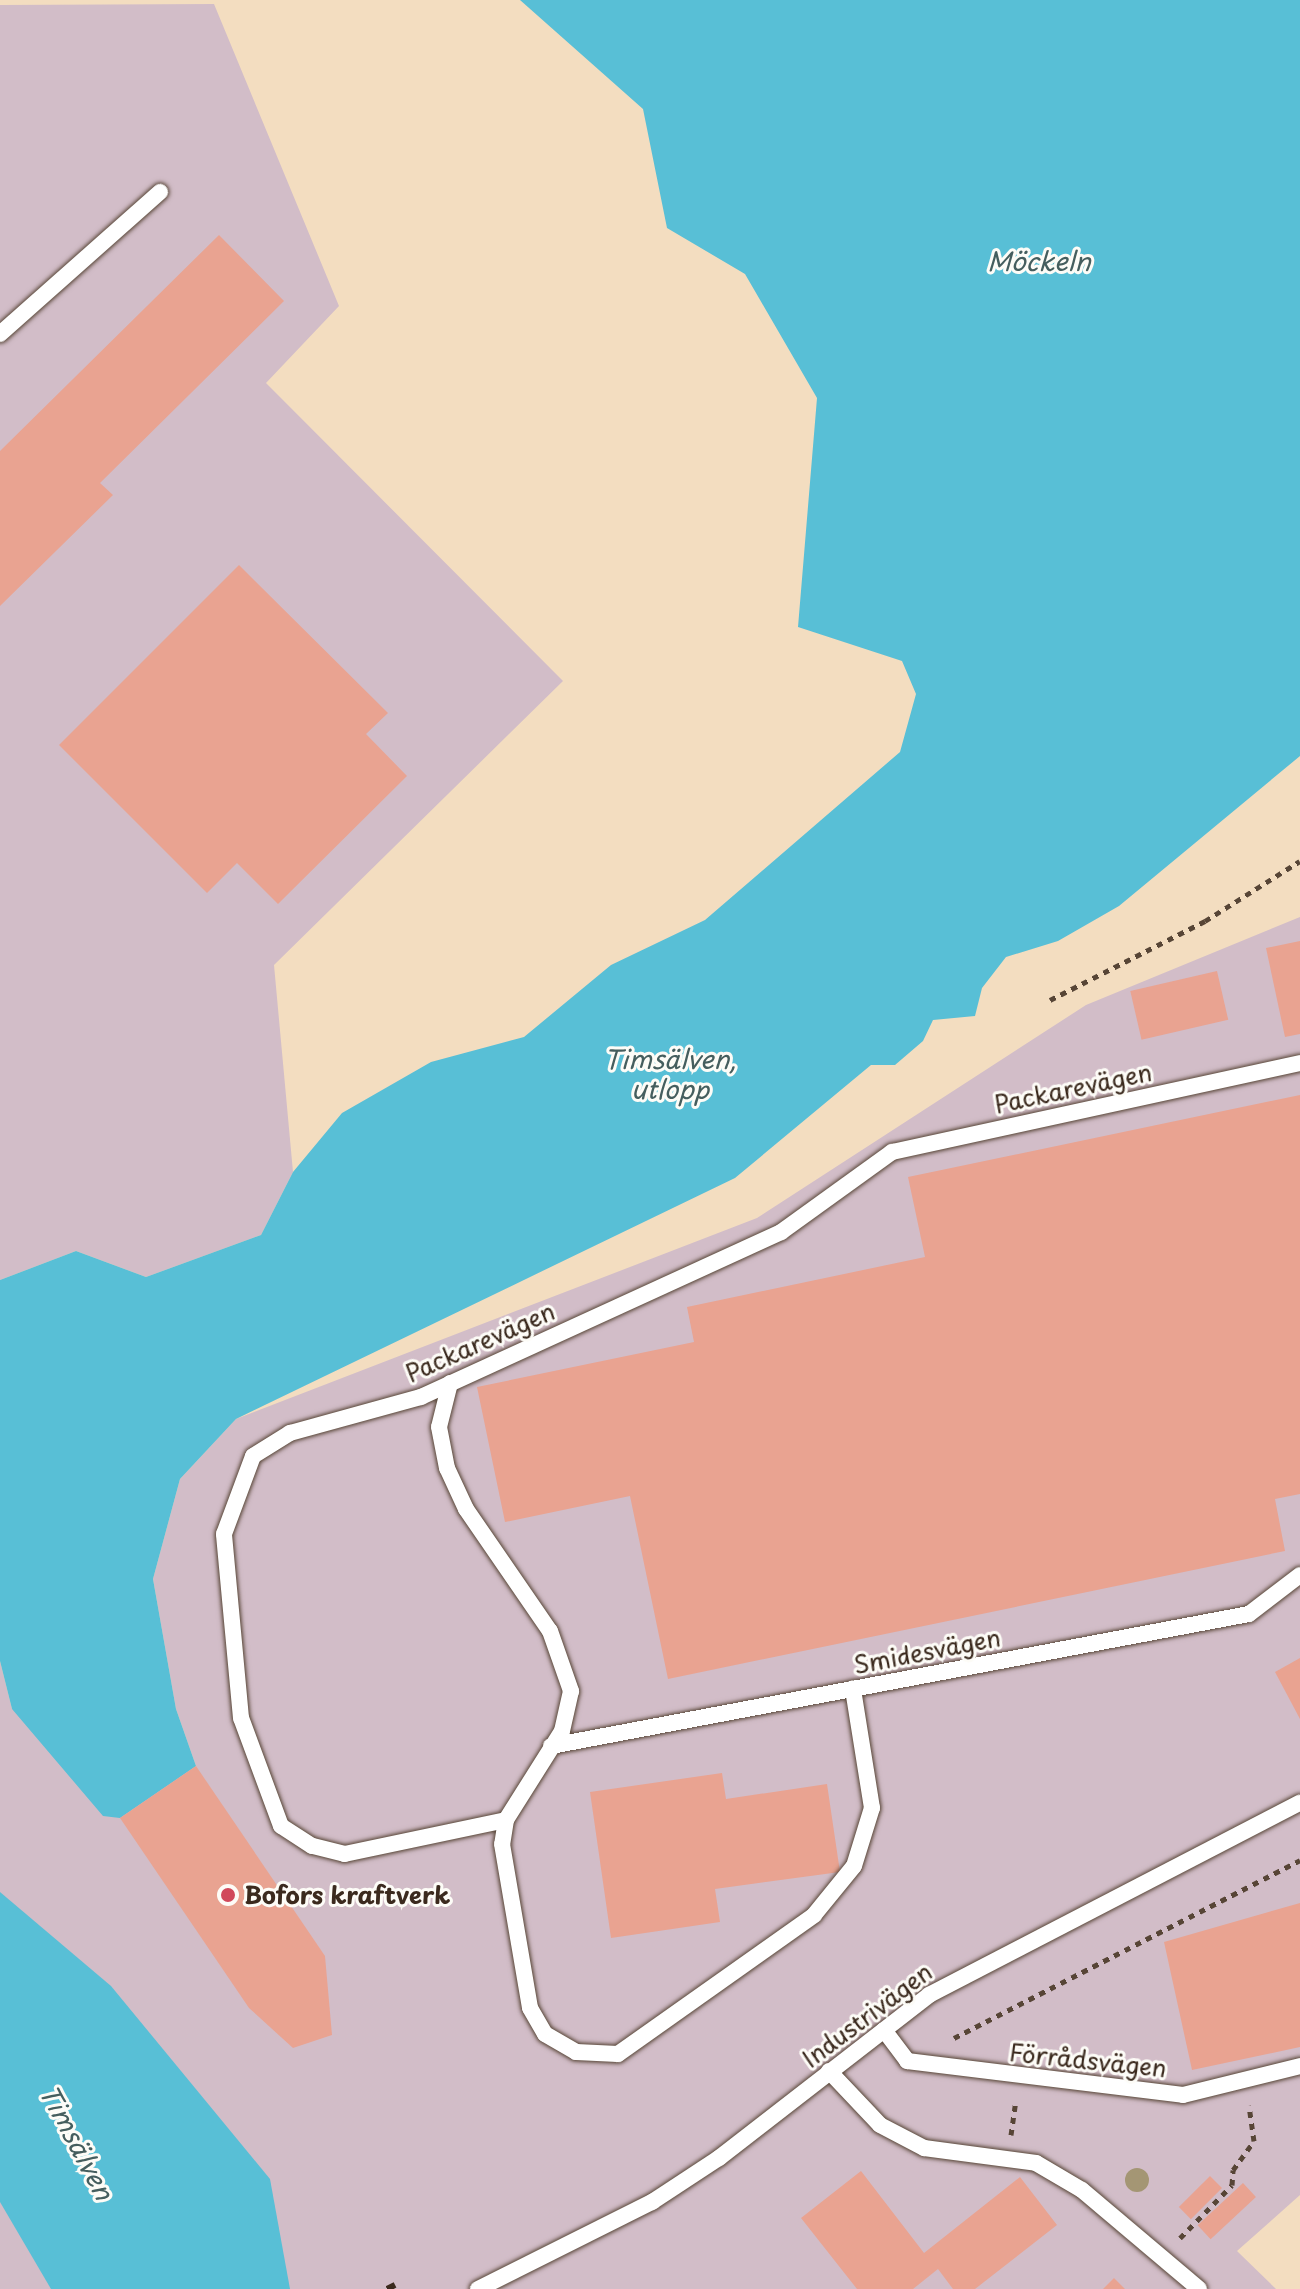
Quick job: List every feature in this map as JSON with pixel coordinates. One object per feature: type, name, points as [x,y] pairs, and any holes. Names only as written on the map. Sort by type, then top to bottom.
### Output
[{"type":"lane","points":[[0,334],[160,192]]},
{"type":"lane","name":"Packarevägen","points":[[506,1820],[370,1852],[312,1846],[281,1826],[266,1801],[241,1718],[224,1534],[253,1456],[290,1433],[450,1383],[781,1232],[892,1152],[1300,1063]]},
{"type":"lane","points":[[450,1383],[439,1427],[447,1468],[466,1509],[550,1631],[571,1691],[551,1746],[506,1820],[502,1844],[530,2008],[545,2034],[576,2052],[618,2054],[814,1915],[854,1866],[872,1808],[853,1689]]},
{"type":"lane","name":"Smidesvägen","points":[[551,1746],[1249,1614],[1300,1575]]},
{"type":"lane","name":"Industrivägen","points":[[478,2289],[652,2202],[884,2030],[1013,1946],[1300,1803]]},
{"type":"lane","name":"Förrådsvägen","points":[[884,2030],[907,2061],[1183,2095],[1300,2066]]},
{"type":"lane","points":[[829,2071],[880,2125],[924,2148],[1036,2163],[1163,2254],[1199,2289]]},
{"type":"path","points":[[1050,1000],[1205,921],[1300,861]]},
{"type":"path","points":[[1163,2254],[1232,2185],[1233,2170],[1254,2141],[1244,2080]]},
{"type":"shaded area","points":[[214,4],[339,306],[266,383],[563,681],[274,965],[293,1172],[261,1235],[146,1277],[76,1251],[0,1280],[0,5]]},
{"type":"shaded area","points":[[1300,917],[1300,2195],[1237,2251],[1276,2289],[0,2289],[0,1661],[12,1709],[196,1766],[176,1709],[153,1579],[180,1479],[236,1419],[757,1218],[1086,1005]]},
{"type":"water","name":"Möckeln","points":[[520,0],[1300,0],[1300,756],[1119,906],[1058,941],[1006,957],[982,988],[975,1016],[933,1020],[923,1041],[895,1065],[871,1065],[735,1178],[236,1419],[180,1479],[153,1579],[176,1709],[196,1766],[120,1818],[103,1816],[12,1709],[0,1661],[0,1280],[76,1251],[146,1277],[261,1235],[293,1172],[342,1113],[431,1062],[524,1037],[611,965],[705,920],[900,752],[916,694],[902,661],[798,627],[817,398],[745,274],[667,228],[643,109]]},
{"type":"water","name":"Timsälven","points":[[0,1892],[111,1986],[270,2179],[290,2289],[51,2289],[0,2202]]},
{"type":"building","points":[[219,235],[284,301],[100,483],[113,495],[0,606],[0,451]]},
{"type":"building","points":[[239,565],[388,713],[366,734],[407,776],[278,904],[237,863],[207,893],[59,745]]},
{"type":"building","points":[[1300,941],[1300,1034],[1285,1037],[1266,948]]},
{"type":"building","points":[[1217,971],[1228,1020],[1142,1040],[1130,991]]},
{"type":"building","points":[[1300,1095],[1300,1494],[1275,1499],[1285,1551],[668,1679],[630,1496],[505,1522],[477,1387],[694,1342],[687,1307],[925,1257],[908,1177]]},
{"type":"building","points":[[1300,1658],[1300,1719],[1275,1672]]},
{"type":"building","name":"Bofors kraftverk","points":[[196,1766],[325,1956],[332,2035],[293,2048],[249,2008],[120,1818]]},
{"type":"building","points":[[722,1773],[726,1799],[827,1784],[840,1872],[715,1889],[720,1922],[611,1938],[590,1792]]},
{"type":"building","points":[[1300,1903],[1300,2047],[1192,2070],[1164,1942]]},
{"type":"building","points":[[861,2171],[924,2253],[1020,2177],[1057,2225],[975,2289],[953,2289],[938,2269],[913,2289],[857,2289],[801,2218]]},
{"type":"building","points":[[1210,2176],[1222,2188],[1191,2219],[1179,2207]]},
{"type":"building","points":[[1243,2183],[1256,2197],[1211,2239],[1198,2225]]},
{"type":"building","points":[[1114,2278],[1125,2289],[1103,2289]]},
{"type":"railway","points":[[387,2289],[395,2285]]},
{"type":"place","name":"Bofors kraftverk","points":[[228,1895]]},
{"type":"water label","name":"Timsälven, utlopp","points":[[670,1074]]}]
